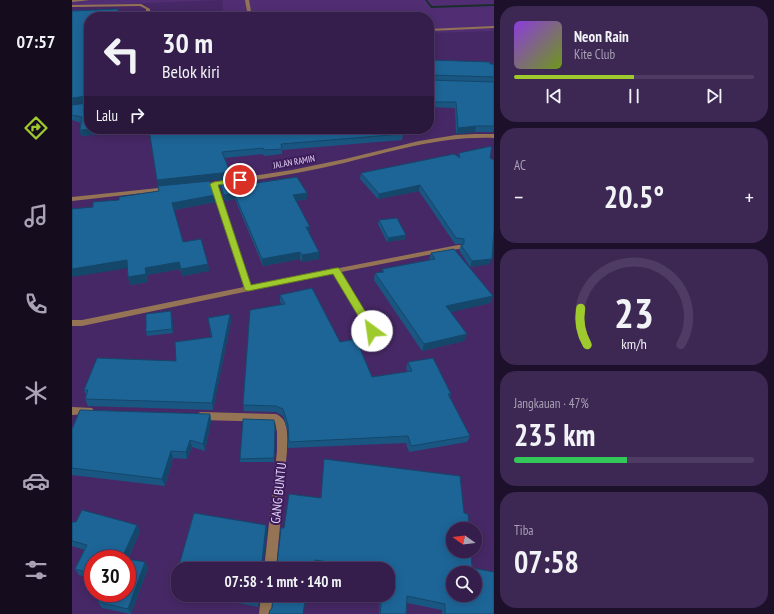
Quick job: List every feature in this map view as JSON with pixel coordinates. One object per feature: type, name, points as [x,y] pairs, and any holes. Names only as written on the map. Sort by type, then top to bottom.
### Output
[{"type":"street","points":[[72,0],[88,0]]},
{"type":"street","points":[[247,0],[249,12]]},
{"type":"street","points":[[72,6],[141,5],[148,9],[148,12]]},
{"type":"street","points":[[434,30],[494,27]]},
{"type":"street","name":"JALAN RAMIN","points":[[198,186],[311,168],[434,140],[475,136],[494,136]]},
{"type":"street","points":[[214,184],[248,288]]},
{"type":"street","points":[[72,199],[175,188]]},
{"type":"street","points":[[72,323],[82,323],[336,270],[458,247]]},
{"type":"street","points":[[336,270],[372,331]]},
{"type":"street","points":[[72,411],[96,412]]},
{"type":"street","name":"GANG BUNTU","points":[[190,415],[276,418],[279,420],[282,432],[282,451],[271,562]]},
{"type":"street","points":[[265,614],[266,602]]},
{"type":"shaded area","points":[[72,0],[222,0],[72,6]]},
{"type":"shaded area","points":[[222,0],[494,0],[494,31],[434,33],[434,12],[223,12]]},
{"type":"building","points":[[118,9],[118,12],[84,12],[84,96],[72,98],[72,11]]},
{"type":"building","points":[[434,60],[490,62],[490,64],[494,64],[494,77],[434,75]]},
{"type":"building","points":[[434,80],[494,82],[494,126],[458,128],[456,102],[434,102]]},
{"type":"building","points":[[84,104],[84,130],[80,130],[82,117],[72,115],[72,105]]},
{"type":"building","points":[[150,134],[403,134],[281,144],[282,149],[264,150],[263,148],[222,152],[230,172],[157,180]]},
{"type":"building","points":[[492,146],[490,158],[494,160],[494,229],[492,259],[472,261],[461,245],[464,244],[464,239],[456,238],[420,185],[379,194],[361,173],[454,154],[460,158],[459,153]]},
{"type":"building","points":[[297,177],[307,193],[293,195],[310,227],[306,227],[319,252],[302,255],[300,252],[262,259],[234,193],[224,195],[219,180],[232,178],[236,186]]},
{"type":"building","points":[[210,181],[215,195],[172,203],[183,242],[201,239],[208,264],[181,269],[179,262],[145,268],[146,274],[128,277],[127,260],[72,269],[72,209],[93,207],[93,202],[119,200],[119,197],[159,191],[158,186]]},
{"type":"building","points":[[397,218],[406,235],[388,238],[379,220]]},
{"type":"building","points":[[454,249],[493,296],[446,306],[467,334],[424,344],[375,273],[384,272],[382,269],[435,259],[431,253]]},
{"type":"building","points":[[312,288],[340,342],[356,339],[372,377],[412,371],[408,362],[433,358],[451,394],[448,394],[470,436],[411,446],[408,436],[289,442],[288,425],[283,409],[276,406],[243,405],[250,310],[285,304],[280,295]]},
{"type":"building","points":[[171,311],[172,329],[146,332],[146,314]]},
{"type":"building","points":[[230,314],[212,403],[85,399],[88,390],[84,390],[97,358],[176,361],[175,342],[212,337],[208,318]]},
{"type":"building","points":[[80,410],[210,414],[203,444],[190,440],[186,452],[171,451],[162,479],[72,468],[72,429]]},
{"type":"building","points":[[243,419],[274,420],[274,458],[240,459]]},
{"type":"building","points":[[324,459],[460,476],[464,513],[468,514],[469,522],[446,522],[446,558],[471,558],[472,566],[446,566],[446,602],[482,602],[482,570],[494,572],[494,614],[445,614],[445,604],[407,596],[406,614],[380,614],[381,602],[395,602],[395,562],[329,562],[315,560],[315,562],[277,562],[281,528],[284,528],[289,494],[321,498]]},
{"type":"building","points":[[82,510],[137,525],[126,550],[84,550],[87,545],[72,541],[72,522],[76,522]]},
{"type":"building","points":[[194,513],[266,525],[262,562],[180,562]]},
{"type":"building","points":[[84,551],[84,572],[75,569]]},
{"type":"building","points":[[136,560],[145,562],[136,587]]},
{"type":"building","points":[[98,602],[131,602],[128,609]]},
{"type":"building","points":[[272,602],[305,602],[303,614],[269,614],[272,608]]},
{"type":"waterway","points":[[426,0],[431,7],[494,5]]},
{"type":"route","points":[[240,180],[214,184],[248,288],[336,270],[372,331]]}]
